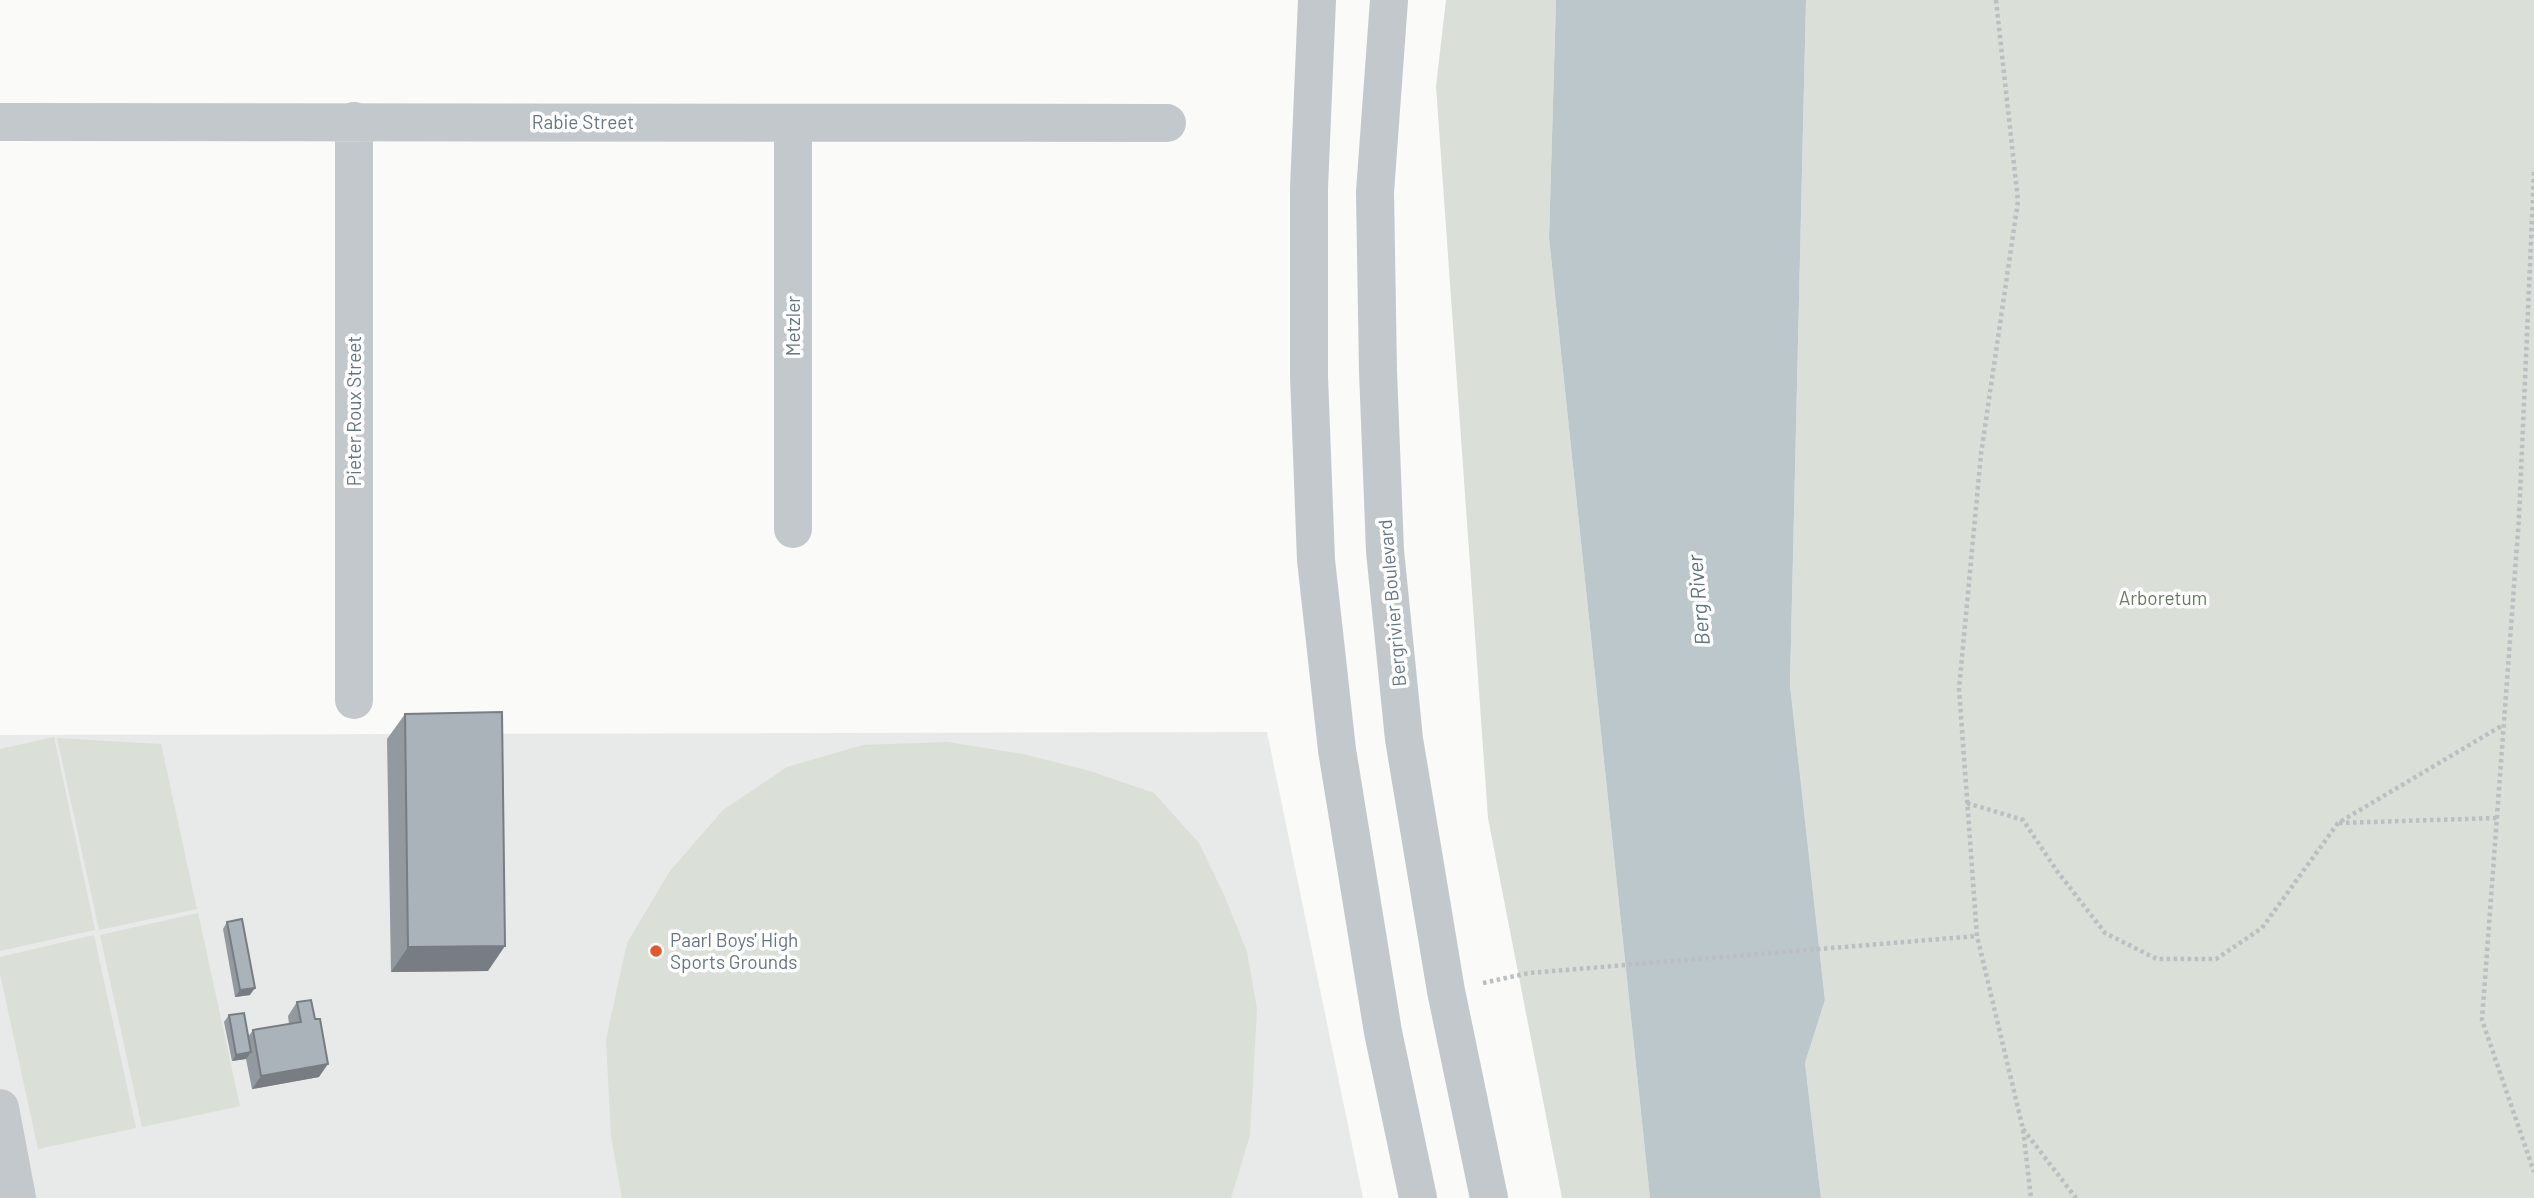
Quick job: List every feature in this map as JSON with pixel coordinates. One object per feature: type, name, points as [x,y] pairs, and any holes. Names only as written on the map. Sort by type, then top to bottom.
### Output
[{"type":"street","points":[[1317,0],[1309,188],[1309,376],[1316,560],[1337,750],[1383,1032],[1418,1198]]},
{"type":"street","name":"Bergrivier Boulevard","points":[[1389,0],[1375,192],[1385,551],[1404,739],[1446,991],[1489,1198]]},
{"type":"street","name":"Pieter Roux Street","points":[[354,121],[354,701]]},
{"type":"street","name":"Rabie Street","points":[[0,122],[1167,123]]},
{"type":"street","name":"Metzler","points":[[793,123],[793,528]]},
{"type":"street","points":[[0,1108],[16,1198]]},
{"type":"path","points":[[1996,0],[2018,201],[1981,454],[1959,689],[1977,936],[2023,1129],[2031,1198]]},
{"type":"path","points":[[2534,172],[2519,518],[2482,1020],[2534,1172]]},
{"type":"path","points":[[1968,803],[2023,820],[2057,871],[2105,933],[2157,959],[2216,959],[2262,928],[2339,823],[2504,724]]},
{"type":"path","points":[[2339,823],[2497,818]]},
{"type":"path","points":[[1446,991],[1529,973],[1977,936]]},
{"type":"path","points":[[2023,1129],[2076,1198]]},
{"type":"shaded area","name":"Paarl Boys' High Sports Grounds","points":[[1267,732],[1363,1198],[5,1198],[0,1167],[0,735]]},
{"type":"green space","points":[[1446,0],[1556,0],[1549,238],[1650,1198],[1562,1198],[1488,818],[1436,86]]},
{"type":"green space","name":"Arboretum","points":[[1806,0],[2534,0],[2534,1198],[1821,1198],[1805,1063],[1825,1000],[1790,685]]},
{"type":"green space","points":[[54,737],[95,930],[0,951],[0,749]]},
{"type":"green space","points":[[57,738],[161,744],[197,909],[99,930]]},
{"type":"green space","points":[[948,742],[1023,754],[1090,771],[1154,793],[1199,843],[1247,952],[1257,1009],[1250,1135],[1231,1198],[622,1198],[611,1136],[606,1039],[627,943],[670,871],[723,810],[787,767],[863,745]]},
{"type":"green space","points":[[198,913],[240,1106],[142,1127],[100,935]]},
{"type":"green space","points":[[94,935],[136,1128],[38,1149],[0,974],[0,957]]},
{"type":"water","name":"Berg River","points":[[1556,0],[1806,0],[1790,685],[1825,1000],[1805,1063],[1821,1198],[1650,1198],[1549,238]]},
{"type":"building","points":[[502,712],[505,946],[408,947],[405,714]]},
{"type":"building","points":[[242,919],[255,988],[240,990],[227,922]]},
{"type":"building","points":[[311,1000],[315,1019],[320,1019],[328,1064],[261,1076],[253,1030],[301,1022],[297,1002]]},
{"type":"building","points":[[244,1013],[251,1052],[236,1055],[229,1015]]},
{"type":"place","name":"Paarl Boys' High Sports Grounds","points":[[656,951]]}]
